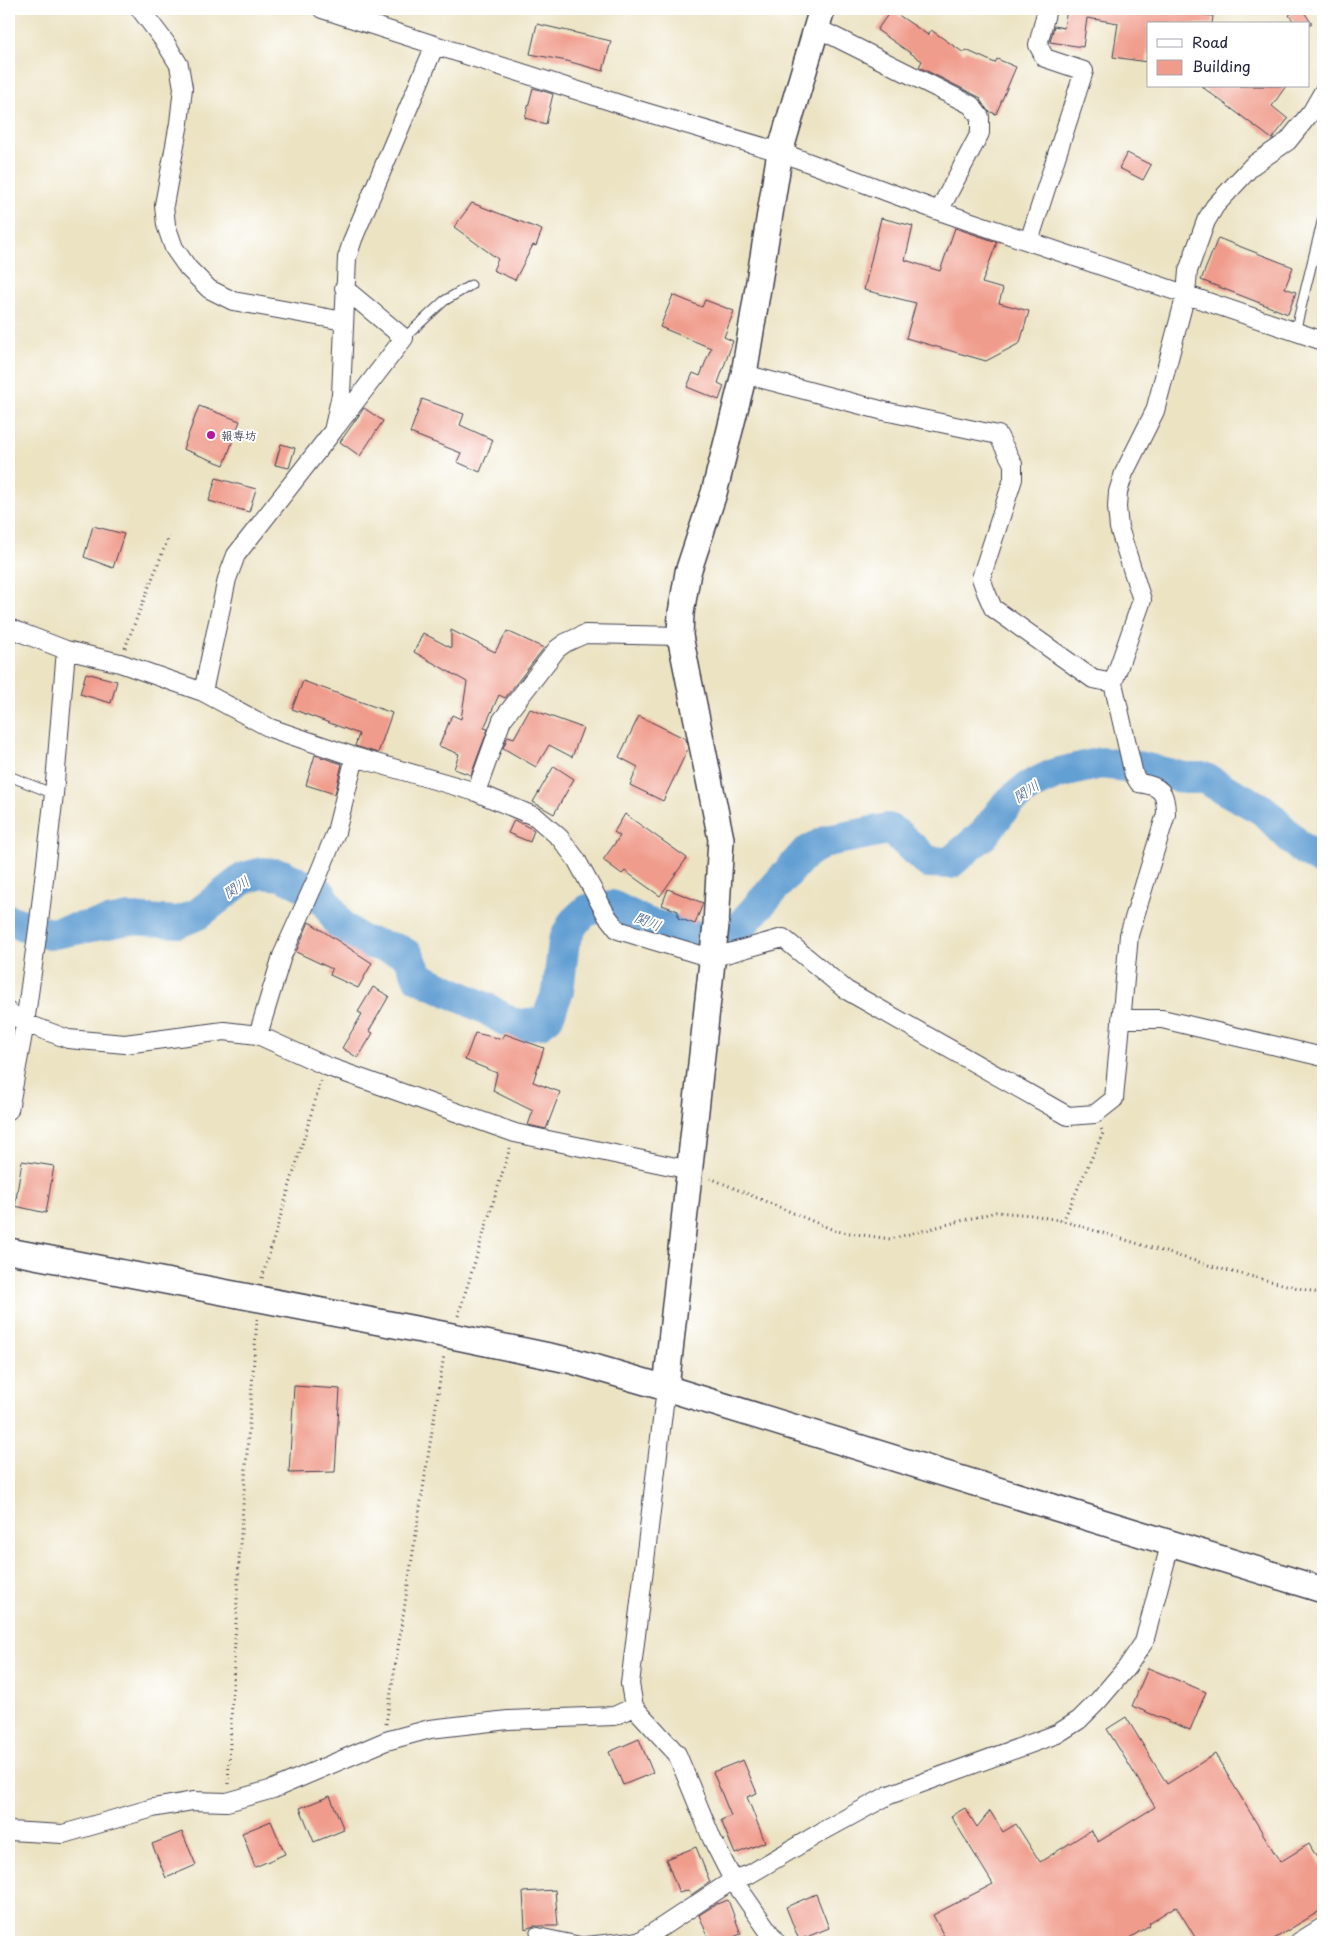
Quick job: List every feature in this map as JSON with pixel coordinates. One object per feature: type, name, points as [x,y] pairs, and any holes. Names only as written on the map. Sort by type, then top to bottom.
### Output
[{"type":"street","points":[[140,9],[165,42],[179,65],[183,88],[164,205],[166,225],[174,248],[188,268],[209,289],[233,301],[344,321]]},
{"type":"street","points":[[322,9],[635,109],[780,152],[939,212],[1323,341]]},
{"type":"street","points":[[1029,241],[1084,71],[1045,58],[1038,45],[1047,9]]},
{"type":"street","points":[[776,1942],[733,1880],[712,1839],[677,1754],[634,1707],[630,1684],[690,1170],[713,943],[721,838],[680,636],[681,613],[688,572],[714,493],[744,374],[780,152],[820,18],[971,105],[980,117],[980,133],[939,212]]},
{"type":"street","points":[[333,431],[340,395],[347,258],[353,239],[435,45]]},
{"type":"street","points":[[9,628],[66,650],[120,662],[203,692],[270,728],[355,757],[476,792],[536,817],[560,838],[576,858],[603,909],[618,930],[713,943],[783,938],[846,990],[1068,1116],[1095,1114],[1114,1099],[1129,935],[1166,814],[1166,800],[1161,790],[1150,784],[1139,783],[1134,775],[1113,683],[1142,600],[1119,528],[1118,492],[1124,473],[1155,411],[1186,294],[1188,271],[1206,221],[1215,206],[1253,165],[1288,141],[1312,111],[1323,92]]},
{"type":"street","points":[[203,692],[227,579],[236,555],[404,338],[344,288]]},
{"type":"street","points":[[744,374],[884,411],[998,435],[1013,464],[1013,479],[981,578],[993,608],[1094,679],[1113,683]]},
{"type":"street","points":[[476,792],[502,720],[557,649],[565,643],[585,634],[680,636]]},
{"type":"street","points":[[9,1110],[25,1023],[39,922],[54,794],[66,650]]},
{"type":"street","points":[[258,1035],[282,956],[336,832],[355,757]]},
{"type":"street","points":[[9,1012],[25,1023],[68,1038],[125,1044],[224,1031],[258,1035],[326,1066],[515,1133],[690,1170]]},
{"type":"street","points":[[1120,1020],[1162,1018],[1323,1057]]},
{"type":"street","points":[[9,1251],[259,1298],[573,1361],[1323,1590]]},
{"type":"street","points":[[641,1941],[733,1880],[750,1874],[823,1831],[889,1796],[1057,1734],[1079,1720],[1127,1667],[1144,1642],[1170,1544]]},
{"type":"street","points":[[9,1831],[63,1834],[153,1808],[192,1802],[227,1802],[273,1788],[386,1742],[430,1730],[508,1720],[614,1716],[634,1707]]},
{"type":"street","points":[[1299,1942],[1323,1927]]},
{"type":"lane","points":[[1296,332],[1323,218]]},
{"type":"lane","points":[[404,338],[444,301],[471,285]]},
{"type":"lane","points":[[9,776],[54,794]]},
{"type":"lane","points":[[535,1932],[582,1942],[627,1937],[641,1941]]},
{"type":"path","points":[[120,662],[169,536]]},
{"type":"path","points":[[227,1802],[239,1560],[259,1298],[262,1276],[326,1066]]},
{"type":"path","points":[[1063,1221],[1103,1133],[1095,1114]]},
{"type":"path","points":[[386,1742],[385,1727],[445,1351],[452,1336],[515,1133]]},
{"type":"path","points":[[690,1170],[836,1231],[890,1239],[996,1212],[1063,1221],[1225,1270],[1323,1294]]},
{"type":"building","points":[[1067,9],[1170,9],[1213,16],[1212,22],[1147,22],[1147,62],[1113,57],[1118,23],[1087,18],[1083,47],[1050,42],[1054,26],[1064,28]]},
{"type":"building","points":[[1297,9],[1302,9],[1312,24],[1310,22],[1294,22],[1289,15]]},
{"type":"building","points":[[891,10],[928,35],[931,30],[964,53],[966,50],[995,63],[997,59],[1016,67],[996,114],[988,111],[980,100],[981,98],[919,67],[922,61],[877,30]]},
{"type":"building","points":[[537,24],[611,41],[603,71],[567,61],[530,54]]},
{"type":"building","points":[[533,88],[553,94],[546,124],[525,118]]},
{"type":"building","points":[[1204,88],[1285,88],[1272,106],[1288,119],[1272,139]]},
{"type":"building","points":[[1127,153],[1151,165],[1143,180],[1119,168]]},
{"type":"building","points":[[472,203],[542,230],[536,246],[533,245],[515,280],[493,270],[498,259],[454,227]]},
{"type":"building","points":[[881,218],[913,226],[905,260],[940,271],[955,228],[997,242],[982,283],[1003,289],[999,303],[1029,311],[1020,343],[986,361],[906,338],[916,303],[864,290]]},
{"type":"building","points":[[1218,238],[1293,267],[1285,288],[1296,292],[1288,314],[1201,280]]},
{"type":"building","points":[[673,295],[702,307],[705,300],[734,311],[724,337],[733,341],[718,383],[724,386],[719,400],[687,387],[693,373],[700,376],[711,348],[660,327]]},
{"type":"building","points":[[422,399],[464,414],[460,425],[493,440],[480,472],[457,462],[461,453],[410,433]]},
{"type":"building","name":"報専坊","points":[[199,406],[240,421],[224,465],[183,449]]},
{"type":"building","points":[[364,408],[383,421],[360,456],[340,442]]},
{"type":"building","points":[[281,444],[295,448],[289,468],[275,465]]},
{"type":"building","points":[[216,478],[256,489],[249,512],[209,501]]},
{"type":"building","points":[[93,526],[124,534],[113,568],[84,557]]},
{"type":"building","points":[[451,630],[495,652],[507,631],[544,648],[505,698],[499,695],[484,728],[488,729],[471,775],[454,769],[459,754],[439,746],[452,715],[461,719],[467,682],[414,652],[423,633],[451,648]]},
{"type":"building","points":[[86,673],[117,681],[111,703],[80,694]]},
{"type":"building","points":[[303,681],[392,713],[378,753],[355,746],[359,734],[292,709]]},
{"type":"building","points":[[530,709],[583,728],[572,757],[549,745],[536,767],[503,748],[508,736],[514,738]]},
{"type":"building","points":[[639,716],[686,739],[688,749],[663,801],[630,785],[638,767],[619,757]]},
{"type":"building","points":[[315,755],[342,764],[335,794],[306,785]]},
{"type":"building","points":[[554,766],[574,779],[554,814],[533,802]]},
{"type":"building","points":[[625,814],[687,858],[660,896],[625,871],[622,874],[603,860],[620,836],[614,832]]},
{"type":"building","points":[[514,820],[534,830],[530,842],[508,833]]},
{"type":"building","points":[[668,889],[703,903],[695,924],[678,918],[678,911],[662,905]]},
{"type":"building","points":[[309,922],[372,963],[358,988],[330,975],[332,969],[296,952]]},
{"type":"building","points":[[373,987],[389,996],[369,1031],[373,1033],[358,1058],[342,1048],[362,1014],[358,1012]]},
{"type":"building","points":[[475,1033],[502,1039],[505,1034],[544,1048],[533,1082],[560,1092],[546,1129],[528,1125],[533,1111],[493,1091],[497,1073],[465,1060]]},
{"type":"building","points":[[22,1161],[54,1166],[46,1213],[15,1206]]},
{"type":"building","points":[[294,1386],[340,1389],[335,1472],[289,1473]]},
{"type":"building","points":[[1148,1668],[1206,1692],[1190,1730],[1132,1706]]},
{"type":"building","points":[[1126,1717],[1167,1784],[1215,1754],[1280,1862],[1309,1844],[1323,1868],[1323,1909],[1269,1942],[1198,1942],[1176,1906],[1123,1942],[947,1942],[933,1915],[993,1884],[951,1816],[965,1808],[977,1827],[990,1811],[1003,1832],[1016,1824],[1040,1862],[1091,1830],[1098,1842],[1155,1807],[1107,1729]]},
{"type":"building","points":[[639,1739],[653,1773],[623,1785],[609,1752]]},
{"type":"building","points":[[743,1760],[757,1793],[747,1797],[765,1842],[735,1854],[721,1820],[731,1816],[713,1772]]},
{"type":"building","points":[[330,1796],[344,1830],[314,1842],[300,1808]]},
{"type":"building","points":[[271,1821],[285,1854],[255,1867],[242,1833]]},
{"type":"building","points":[[182,1832],[196,1865],[166,1878],[152,1844]]},
{"type":"building","points":[[696,1847],[710,1882],[691,1895],[688,1890],[679,1893],[666,1859]]},
{"type":"building","points":[[555,1890],[558,1926],[534,1926],[525,1929],[523,1892]]},
{"type":"building","points":[[816,1894],[829,1928],[799,1940],[786,1907]]},
{"type":"building","points":[[728,1900],[741,1934],[721,1942],[710,1942],[699,1915],[718,1903]]},
{"type":"waterway","name":"関川","points":[[9,920],[49,934],[129,919],[179,922],[198,914],[244,878],[263,873],[282,875],[321,894],[340,925],[361,941],[399,950],[409,956],[418,977],[487,1009],[510,1023],[520,1025],[540,1023],[548,1017],[558,991],[564,941],[574,922],[587,910],[612,906],[646,923],[693,936],[730,938],[805,853],[827,841],[888,829],[898,835],[928,862],[950,863],[984,834],[1007,804],[1028,787],[1055,774],[1101,763],[1143,768],[1185,778],[1204,778],[1263,810],[1300,847],[1323,861]]},
{"type":"place","name":"報専坊","points":[[211,435]]}]
